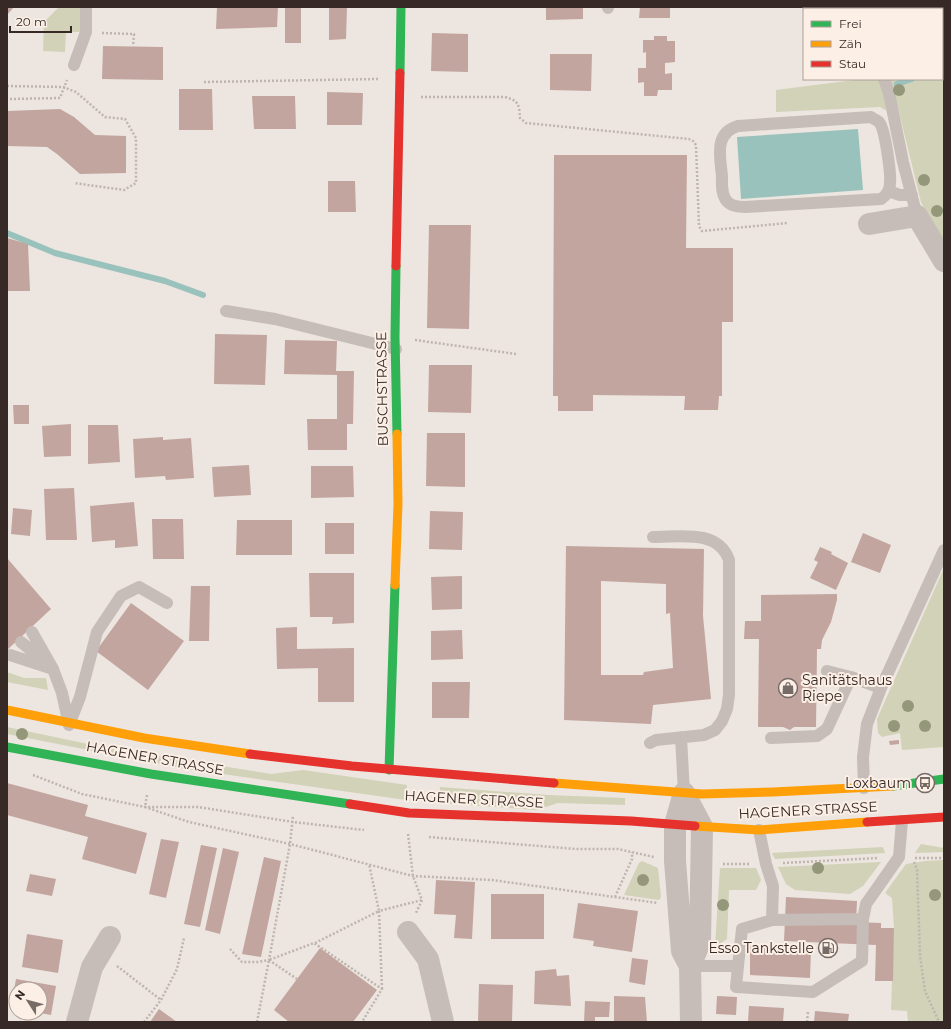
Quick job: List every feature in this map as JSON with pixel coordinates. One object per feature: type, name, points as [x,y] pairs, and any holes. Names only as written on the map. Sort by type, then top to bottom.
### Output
[{"type":"main road","name":"BUSCHSTRASSE","points":[[390,770],[398,504],[396,343],[401,7]]},
{"type":"main road","name":"HAGENER STRASSE","points":[[7,710],[69,725],[229,753],[435,775],[684,793],[736,794],[864,788],[925,783],[944,779]]},
{"type":"main road","name":"HAGENER STRASSE","points":[[7,747],[151,774],[409,813],[631,821],[759,830],[944,817]]},
{"type":"street","points":[[869,224],[917,216],[944,261]]},
{"type":"street","points":[[684,793],[675,825],[675,861],[682,951],[690,966]]},
{"type":"street","points":[[684,793],[702,827],[700,942],[690,966],[691,1022]]},
{"type":"street","points":[[408,932],[428,960],[443,1022]]},
{"type":"street","points":[[77,1022],[92,967],[110,937]]},
{"type":"lane","points":[[74,65],[86,32],[86,7]]},
{"type":"lane","points":[[884,80],[917,216]]},
{"type":"lane","points":[[871,117],[879,121],[882,128],[890,184],[888,191],[881,199],[872,200],[737,206],[729,204],[725,199],[720,145],[724,135],[729,129],[738,126],[871,117]]},
{"type":"lane","points":[[888,191],[900,195],[912,195]]},
{"type":"lane","points":[[226,311],[275,319],[396,343]]},
{"type":"lane","points":[[650,743],[656,740],[704,735],[714,730],[722,721],[727,709],[730,695],[729,560],[721,545],[703,537],[653,536]]},
{"type":"lane","points":[[864,788],[863,757],[867,724],[881,688],[944,550]]},
{"type":"lane","points":[[69,725],[80,697],[97,632],[121,596],[139,587],[167,603]]},
{"type":"lane","points":[[32,632],[53,669],[62,693],[69,725]]},
{"type":"lane","points":[[22,642],[53,669]]},
{"type":"lane","points":[[10,655],[53,669]]},
{"type":"lane","points":[[827,671],[881,688]]},
{"type":"lane","points":[[771,738],[817,736],[827,729],[851,678]]},
{"type":"lane","points":[[681,737],[684,793]]},
{"type":"lane","points":[[863,918],[772,920],[742,929],[736,987],[813,992],[862,961],[863,918],[866,904],[899,858],[902,821]]},
{"type":"lane","points":[[759,830],[766,864],[773,886],[772,920]]},
{"type":"lane","points":[[690,966],[738,966]]},
{"type":"path","points":[[86,32],[134,34],[134,46]]},
{"type":"path","points":[[10,99],[60,98],[74,65]]},
{"type":"path","points":[[204,82],[400,79]]},
{"type":"path","points":[[7,86],[63,88],[76,92],[105,117],[125,119],[136,138],[136,183],[124,190],[74,183]]},
{"type":"path","points":[[400,97],[505,97],[514,100],[519,106],[520,118],[526,123],[689,139],[696,145],[699,226],[702,231],[796,222]]},
{"type":"path","points":[[396,343],[516,354]]},
{"type":"path","points":[[257,1022],[290,844],[294,796]]},
{"type":"path","points":[[145,807],[189,822],[290,844],[413,876],[492,880],[664,904]]},
{"type":"path","points":[[408,932],[422,900],[413,876],[408,846],[409,813]]},
{"type":"path","points":[[615,897],[632,859],[632,852]]},
{"type":"path","points":[[719,864],[766,864],[899,858]]},
{"type":"path","points":[[939,1022],[925,991],[920,956],[917,870],[912,858],[944,858]]},
{"type":"path","points":[[230,949],[242,962],[269,960],[314,943],[379,911],[369,864]]},
{"type":"path","points":[[144,1022],[161,1000],[177,968],[184,938]]},
{"type":"path","points":[[314,943],[382,990],[362,1022]]},
{"type":"path","points":[[99,955],[121,969],[161,1000]]},
{"type":"path","points":[[269,960],[297,979]]},
{"type":"path","points":[[808,1012],[808,1022]]},
{"type":"green space","points":[[59,7],[83,7],[86,32],[66,32],[65,52],[43,51],[44,22]]},
{"type":"green space","points":[[944,7],[944,244],[921,202],[898,108],[885,110],[880,107],[776,112],[776,90],[854,80],[943,80],[943,8],[893,8]]},
{"type":"green space","points":[[944,568],[944,747],[902,750],[900,733],[882,737],[878,733],[877,719]]},
{"type":"green space","points":[[7,672],[24,678],[46,678],[48,690],[7,682]]},
{"type":"green space","points":[[7,727],[102,747],[271,774],[303,770],[407,785],[406,800],[180,768],[7,734]]},
{"type":"green space","points":[[440,787],[548,795],[625,798],[625,805],[558,803],[536,810],[439,803]]},
{"type":"green space","points":[[921,844],[944,848],[944,852],[915,853]]},
{"type":"green space","points":[[883,847],[885,853],[775,859],[772,853]]},
{"type":"green space","points":[[944,860],[944,1022],[908,1022],[907,1011],[891,1010],[894,928],[892,898],[885,893],[906,864]]},
{"type":"green space","points":[[642,861],[658,868],[661,897],[659,900],[624,895],[639,863]]},
{"type":"green space","points":[[881,862],[863,886],[850,894],[795,890],[786,884],[778,867]]},
{"type":"green space","points":[[720,868],[756,868],[761,880],[756,890],[729,890],[727,939],[715,947]]},
{"type":"water","points":[[858,129],[863,190],[741,199],[737,137]]},
{"type":"building","points":[[7,7],[14,7],[7,15]]},
{"type":"building","points":[[217,7],[278,7],[277,27],[216,29]]},
{"type":"building","points":[[285,7],[301,7],[301,43],[285,43]]},
{"type":"building","points":[[329,7],[347,7],[346,39],[329,40]]},
{"type":"building","points":[[546,7],[583,7],[583,19],[546,20]]},
{"type":"building","points":[[640,7],[670,7],[670,18],[639,18]]},
{"type":"building","points":[[432,33],[468,34],[468,72],[431,71]]},
{"type":"building","points":[[654,36],[667,36],[667,41],[675,41],[675,62],[665,63],[665,74],[672,73],[672,90],[658,90],[657,96],[644,96],[644,82],[638,83],[638,68],[646,68],[646,52],[643,53],[643,40],[654,40]]},
{"type":"building","points":[[103,46],[163,47],[163,80],[102,79]]},
{"type":"building","points":[[550,54],[592,54],[591,91],[550,90]]},
{"type":"building","points":[[179,89],[212,89],[213,130],[179,130]]},
{"type":"building","points":[[327,92],[363,93],[362,125],[327,125]]},
{"type":"building","points":[[252,96],[295,96],[296,129],[254,129]]},
{"type":"building","points":[[60,109],[74,117],[95,135],[126,136],[126,173],[80,174],[47,147],[7,146],[7,111]]},
{"type":"building","points":[[554,155],[687,155],[686,248],[733,248],[733,322],[722,322],[722,396],[719,396],[718,410],[684,410],[685,396],[593,395],[593,411],[558,411],[558,396],[553,396]]},
{"type":"building","points":[[328,181],[355,181],[356,212],[328,212]]},
{"type":"building","points":[[429,225],[471,225],[469,329],[427,328]]},
{"type":"building","points":[[7,238],[28,244],[30,291],[7,291]]},
{"type":"building","points":[[215,334],[267,335],[265,385],[214,384]]},
{"type":"building","points":[[285,340],[337,341],[336,371],[354,371],[353,424],[347,424],[347,450],[308,450],[307,419],[337,419],[337,375],[284,374]]},
{"type":"building","points":[[429,365],[472,365],[471,413],[428,412]]},
{"type":"building","points":[[13,405],[29,405],[29,424],[14,424]]},
{"type":"building","points":[[71,424],[71,456],[44,457],[42,426]]},
{"type":"building","points":[[88,425],[118,425],[120,462],[88,464]]},
{"type":"building","points":[[427,433],[465,433],[465,487],[426,486]]},
{"type":"building","points":[[163,437],[163,440],[191,438],[194,478],[166,480],[165,476],[135,478],[133,439]]},
{"type":"building","points":[[249,465],[251,495],[214,497],[212,467]]},
{"type":"building","points":[[311,466],[353,466],[354,497],[311,498]]},
{"type":"building","points":[[74,488],[77,540],[46,540],[44,489]]},
{"type":"building","points":[[134,502],[138,546],[115,548],[115,540],[92,542],[90,506]]},
{"type":"building","points":[[13,508],[32,510],[30,536],[11,534]]},
{"type":"building","points":[[430,511],[463,512],[462,550],[429,549]]},
{"type":"building","points":[[152,519],[183,519],[184,559],[153,559]]},
{"type":"building","points":[[237,520],[292,520],[292,555],[236,555]]},
{"type":"building","points":[[325,523],[354,523],[354,554],[325,554]]},
{"type":"building","points":[[863,533],[891,545],[880,573],[851,562]]},
{"type":"building","points":[[566,546],[704,549],[703,616],[711,699],[653,705],[651,724],[564,720]],"holes":[[[601,581],[666,584],[666,614],[670,613],[673,668],[644,672],[643,675],[601,675]]]},
{"type":"building","points":[[820,547],[832,552],[831,554],[848,563],[836,590],[810,578],[818,562],[814,560]]},
{"type":"building","points":[[7,558],[51,609],[7,650]]},
{"type":"building","points":[[309,573],[354,573],[354,623],[332,624],[333,617],[310,617]]},
{"type":"building","points":[[462,576],[462,609],[432,610],[431,577]]},
{"type":"building","points":[[191,586],[210,586],[209,641],[189,641]]},
{"type":"building","name":"Sanitätshaus Riepe","points":[[837,594],[837,600],[831,622],[822,640],[821,649],[817,649],[816,727],[794,727],[790,730],[783,727],[758,727],[759,639],[744,639],[745,621],[761,621],[761,595]]},
{"type":"building","points":[[131,603],[184,641],[148,690],[96,651]]},
{"type":"building","points":[[297,627],[297,649],[354,648],[354,702],[318,702],[318,668],[277,669],[276,628]]},
{"type":"building","points":[[462,630],[463,659],[431,660],[431,631]]},
{"type":"building","points":[[432,682],[470,682],[469,718],[432,718]]},
{"type":"building","points":[[899,740],[899,744],[890,745],[889,741]]},
{"type":"building","points":[[7,783],[88,805],[85,816],[147,833],[136,874],[82,859],[88,837],[7,815]]},
{"type":"building","points":[[161,839],[179,842],[166,898],[149,894]]},
{"type":"building","points":[[201,845],[217,848],[200,927],[184,924]]},
{"type":"building","points":[[223,848],[239,852],[220,934],[205,930]]},
{"type":"building","points":[[264,857],[281,861],[261,957],[242,954]]},
{"type":"building","points":[[30,874],[56,879],[52,896],[26,891]]},
{"type":"building","points":[[436,880],[475,882],[472,939],[454,938],[456,915],[434,914]]},
{"type":"building","points":[[491,894],[544,894],[544,939],[491,939]]},
{"type":"building","points":[[786,897],[857,901],[856,922],[881,923],[881,928],[894,928],[893,981],[875,981],[876,945],[784,941]]},
{"type":"building","points":[[578,903],[638,911],[632,952],[593,946],[594,941],[573,938]]},
{"type":"building","points":[[27,934],[63,940],[58,973],[22,967]]},
{"type":"building","points":[[750,945],[788,946],[788,950],[811,950],[810,978],[750,975]]},
{"type":"building","points":[[320,948],[377,990],[353,1022],[289,1022],[274,1010]]},
{"type":"building","points":[[632,958],[648,960],[645,985],[629,982]]},
{"type":"building","points":[[556,969],[557,976],[569,975],[571,1006],[534,1004],[535,971]]},
{"type":"building","points":[[16,979],[27,981],[16,981]]},
{"type":"building","points":[[479,984],[513,985],[512,1022],[478,1022]]},
{"type":"building","points":[[48,985],[56,986],[51,1015],[48,1014]]},
{"type":"building","points":[[614,996],[645,997],[647,1022],[614,1022]]},
{"type":"building","points":[[717,996],[737,997],[736,1015],[716,1014]]},
{"type":"building","points":[[585,1001],[610,1002],[609,1017],[595,1017],[595,1022],[584,1022]]},
{"type":"building","points":[[749,1006],[784,1008],[783,1022],[748,1022]]},
{"type":"building","points":[[159,1009],[177,1022],[150,1022]]},
{"type":"building","points":[[815,1011],[849,1014],[848,1022],[814,1022]]},
{"type":"waterway","points":[[897,84],[909,80]]},
{"type":"waterway","points":[[7,233],[55,253],[165,281],[203,295]]},
{"type":"traffic: fast","points":[[400,73],[401,7]]},
{"type":"traffic: fast","points":[[396,266],[395,337],[397,434]]},
{"type":"traffic: fast","points":[[389,770],[395,585]]},
{"type":"traffic: fast","points":[[7,747],[151,774],[350,804]]},
{"type":"traffic: fast","points":[[893,786],[944,779]]},
{"type":"traffic: slow","points":[[395,585],[398,504],[397,434]]},
{"type":"traffic: slow","points":[[7,710],[144,738],[250,754]]},
{"type":"traffic: slow","points":[[554,783],[702,794],[893,786]]},
{"type":"traffic: slow","points":[[695,826],[759,830],[867,822]]},
{"type":"traffic: jam","points":[[396,266],[400,73]]},
{"type":"traffic: jam","points":[[250,754],[352,766],[554,783]]},
{"type":"traffic: jam","points":[[350,804],[409,813],[631,821],[695,826]]},
{"type":"traffic: jam","points":[[867,822],[944,817]]},
{"type":"place","name":"Sanitätshaus Riepe","points":[[788,688]]},
{"type":"place","name":"Loxbaum","points":[[925,783]]},
{"type":"place","name":"Esso Tankstelle","points":[[828,948]]}]
